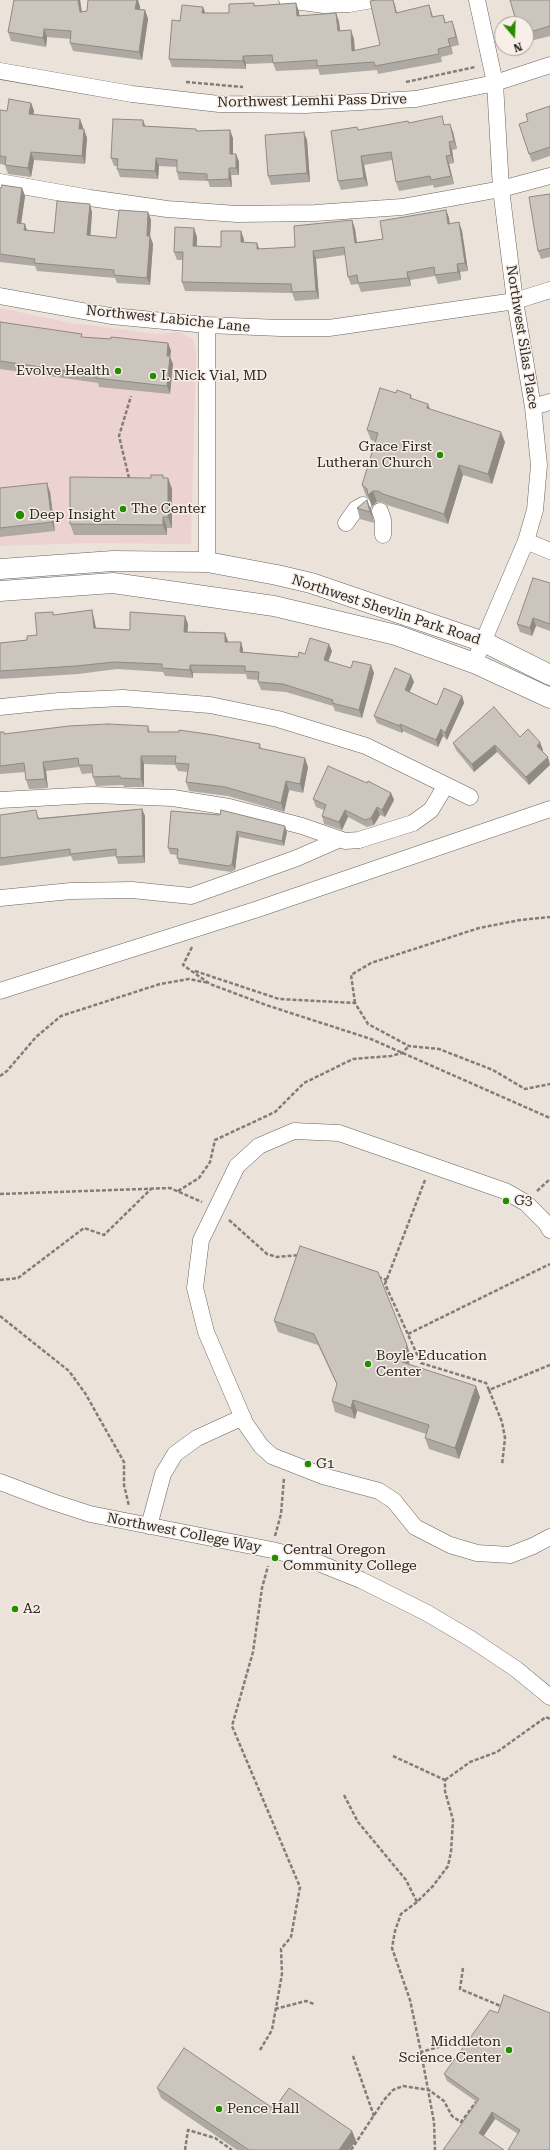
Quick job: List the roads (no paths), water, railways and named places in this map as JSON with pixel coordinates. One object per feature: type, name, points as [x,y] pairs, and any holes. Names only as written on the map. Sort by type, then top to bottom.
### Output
[{"type":"main road","name":"Northwest Shevlin Park Road","points":[[0,569],[113,561],[207,562],[311,583],[484,642],[550,675]]},
{"type":"main road","name":"Northwest Shevlin Park Road","points":[[0,591],[113,583],[274,606],[396,635],[474,664],[550,698]]},
{"type":"street","points":[[287,0],[324,5],[349,4],[372,0]]},
{"type":"street","name":"Northwest Silas Place","points":[[474,664],[526,541],[535,510],[539,465],[533,407],[515,301],[501,189],[495,82],[477,0]]},
{"type":"street","name":"Northwest Lemhi Pass Drive","points":[[0,71],[125,93],[219,104],[305,105],[416,99],[495,82],[550,65]]},
{"type":"street","points":[[0,182],[90,198],[167,209],[237,214],[315,213],[402,207],[501,189],[550,176]]},
{"type":"street","name":"Northwest Labiche Lane","points":[[0,296],[111,316],[207,326],[328,328],[515,301],[550,290]]},
{"type":"street","points":[[207,326],[207,562]]},
{"type":"street","points":[[533,407],[550,402]]},
{"type":"street","points":[[346,523],[356,509],[363,505]]},
{"type":"street","points":[[380,511],[383,520],[383,535]]},
{"type":"street","points":[[526,541],[550,551]]},
{"type":"street","points":[[0,706],[59,700],[122,698],[210,706],[278,719],[366,746],[470,797]]},
{"type":"street","points":[[0,800],[93,794],[173,798],[229,807],[302,826],[338,840],[359,840],[413,823],[431,810],[446,785]]},
{"type":"street","points":[[0,991],[200,927],[550,809]]},
{"type":"street","points":[[0,898],[86,890],[132,890],[191,896],[297,858],[338,840]]},
{"type":"street","points":[[550,1230],[546,1223],[526,1203],[505,1191],[339,1133],[294,1131],[259,1146],[237,1166],[201,1240],[196,1288],[206,1332],[242,1417],[261,1446],[272,1456],[324,1476],[379,1492],[394,1501],[415,1527],[450,1545],[477,1553],[510,1555],[533,1546],[550,1537]]},
{"type":"street","points":[[149,1526],[163,1474],[176,1454],[197,1438],[242,1417]]},
{"type":"street","name":"Northwest College Way","points":[[0,1482],[90,1514],[272,1550],[311,1560],[361,1580],[427,1613],[516,1669],[550,1697]]},
{"type":"place","name":"Evolve Health","points":[[118,371]]},
{"type":"place","name":"I. Nick Vial, MD","points":[[153,376]]},
{"type":"place","name":"Grace First Lutheran Church","points":[[440,455]]},
{"type":"place","name":"The Center","points":[[123,509]]},
{"type":"place","name":"Deep Insight","points":[[20,515]]},
{"type":"place","name":"G3","points":[[506,1201]]},
{"type":"place","name":"Boyle Education Center","points":[[368,1364]]},
{"type":"place","name":"G1","points":[[308,1464]]},
{"type":"place","name":"Central Oregon Community College","points":[[275,1558]]},
{"type":"place","name":"A2","points":[[15,1609]]},
{"type":"place","name":"Middleton Science Center","points":[[509,2050]]},
{"type":"place","name":"Pence Hall","points":[[219,2109]]}]
